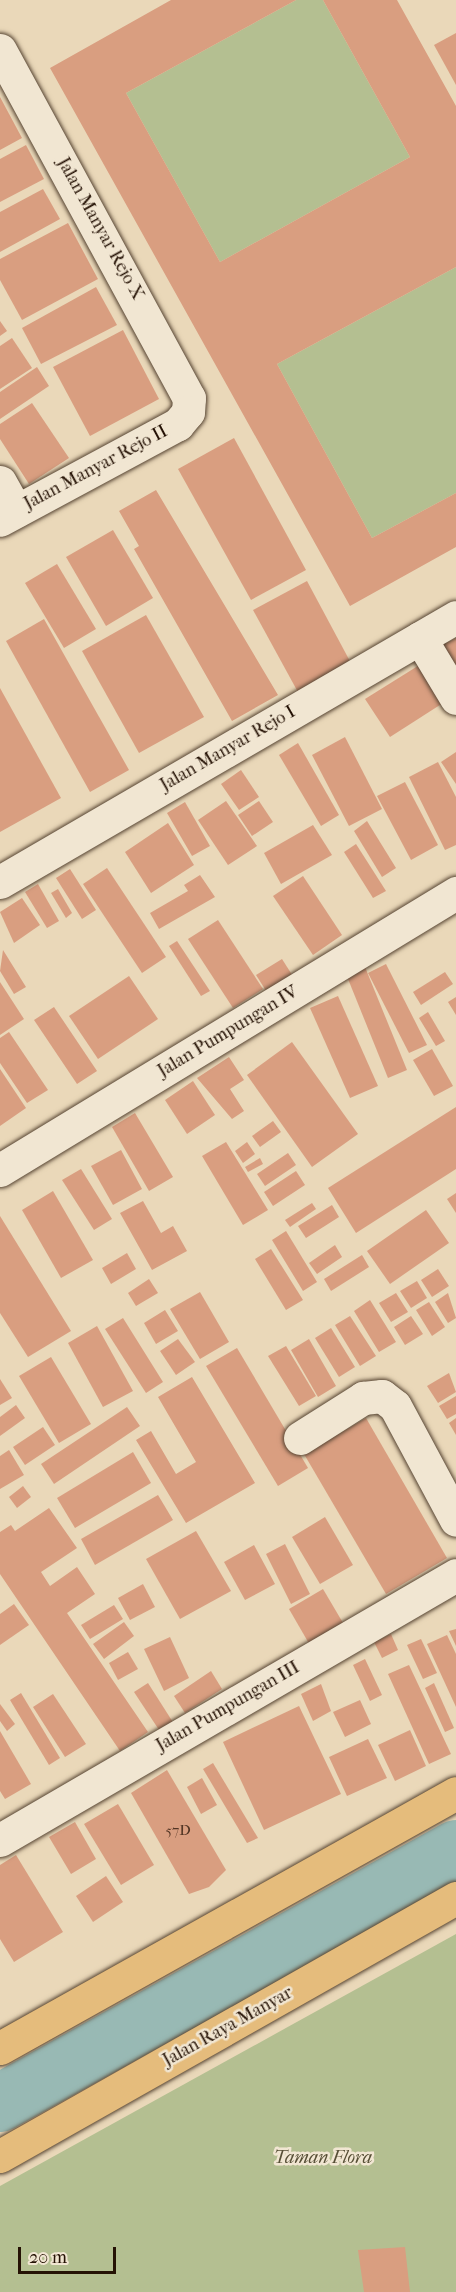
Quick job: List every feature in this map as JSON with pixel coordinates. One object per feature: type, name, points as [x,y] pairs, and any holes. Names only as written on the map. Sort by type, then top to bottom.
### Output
[{"type":"main road","points":[[0,2048],[456,1792]]},
{"type":"main road","name":"Jalan Raya Manyar","points":[[0,2156],[456,1898]]},
{"type":"street","name":"Jalan Manyar Rejo X","points":[[0,50],[185,381],[188,412]]},
{"type":"street","name":"Jalan Manyar Rejo II","points":[[8,515],[178,424],[188,412]]},
{"type":"street","points":[[0,482],[8,515]]},
{"type":"street","name":"Jalan Manyar Rejo I","points":[[0,882],[456,617]]},
{"type":"street","points":[[420,638],[456,698]]},
{"type":"street","name":"Jalan Pumpungan IV","points":[[0,1170],[456,893]]},
{"type":"street","points":[[300,1438],[363,1398],[382,1396],[395,1406],[456,1520]]},
{"type":"street","name":"Jalan Pumpungan III","points":[[0,1840],[456,1575]]},
{"type":"green space","points":[[296,0],[323,0],[410,157],[220,262],[126,93]]},
{"type":"green space","points":[[456,267],[456,493],[372,538],[277,364]]},
{"type":"green space","name":"Taman Flora","points":[[456,1934],[456,2292],[0,2292],[0,2186]]},
{"type":"building","points":[[171,0],[296,0],[126,93],[220,262],[410,157],[323,0],[397,0],[456,106],[456,267],[277,364],[372,538],[456,493],[456,547],[350,606],[50,68]]},
{"type":"building","points":[[456,33],[456,85],[434,45]]},
{"type":"building","points":[[0,97],[22,138],[0,150]]},
{"type":"building","points":[[26,145],[44,179],[0,202],[0,159]]},
{"type":"building","points":[[43,189],[60,219],[0,252],[0,212]]},
{"type":"building","points":[[68,223],[98,279],[22,320],[0,280],[0,259]]},
{"type":"building","points":[[96,287],[117,325],[41,364],[22,328]]},
{"type":"building","points":[[0,321],[7,331],[0,336]]},
{"type":"building","points":[[123,330],[159,399],[90,436],[53,367]]},
{"type":"building","points":[[12,338],[32,368],[0,389],[0,346]]},
{"type":"building","points":[[37,367],[49,386],[0,419],[0,392]]},
{"type":"building","points":[[32,403],[69,458],[29,484],[0,439],[0,424]]},
{"type":"building","points":[[234,438],[306,570],[251,600],[178,469]]},
{"type":"building","points":[[156,490],[278,695],[232,721],[134,549],[139,546],[119,511]]},
{"type":"building","points":[[113,530],[153,598],[106,626],[66,557]]},
{"type":"building","points":[[57,564],[96,629],[64,648],[25,583]]},
{"type":"building","points":[[307,581],[352,665],[299,694],[253,610]]},
{"type":"building","points":[[146,615],[204,717],[139,753],[82,651]]},
{"type":"building","points":[[44,619],[129,770],[90,792],[6,641]]},
{"type":"building","points":[[456,638],[456,678],[440,646]]},
{"type":"building","points":[[429,659],[454,696],[390,737],[365,699]]},
{"type":"building","points":[[0,688],[61,798],[0,832]]},
{"type":"building","points":[[345,737],[382,809],[349,826],[312,755]]},
{"type":"building","points":[[298,743],[339,815],[321,826],[279,755]]},
{"type":"building","points":[[456,752],[456,784],[441,762]]},
{"type":"building","points":[[438,762],[456,797],[456,845],[445,850],[409,777]]},
{"type":"building","points":[[241,770],[259,797],[239,810],[221,784]]},
{"type":"building","points":[[405,782],[438,845],[411,860],[377,796]]},
{"type":"building","points":[[226,801],[257,846],[228,865],[198,820]]},
{"type":"building","points":[[259,801],[273,822],[252,836],[238,815]]},
{"type":"building","points":[[185,802],[210,846],[192,856],[167,813]]},
{"type":"building","points":[[367,821],[396,868],[382,877],[354,831]]},
{"type":"building","points":[[168,823],[194,865],[151,893],[125,852]]},
{"type":"building","points":[[313,825],[332,855],[281,884],[264,853]]},
{"type":"building","points":[[356,844],[386,891],[373,898],[344,852]]},
{"type":"building","points":[[107,868],[166,957],[142,973],[83,884]]},
{"type":"building","points":[[70,869],[96,910],[82,919],[56,878]]},
{"type":"building","points":[[200,875],[215,897],[159,929],[150,913],[188,891],[184,885]]},
{"type":"building","points":[[303,876],[342,935],[313,955],[273,896]]},
{"type":"building","points":[[38,884],[59,921],[47,928],[25,892]]},
{"type":"building","points":[[58,889],[72,913],[66,918],[51,893]]},
{"type":"building","points":[[22,898],[40,925],[14,943],[0,912]]},
{"type":"building","points":[[218,920],[263,989],[233,1008],[188,939]]},
{"type":"building","points":[[177,941],[210,991],[201,996],[169,946]]},
{"type":"building","points":[[3,950],[26,987],[14,994],[0,971]]},
{"type":"building","points":[[282,959],[296,981],[270,997],[256,975]]},
{"type":"building","points":[[386,964],[427,1045],[409,1053],[368,973]]},
{"type":"building","points":[[365,967],[407,1070],[388,1078],[346,974]]},
{"type":"building","points":[[445,972],[453,984],[421,1005],[413,992]]},
{"type":"building","points":[[129,976],[158,1019],[98,1059],[69,1016]]},
{"type":"building","points":[[0,982],[24,1019],[0,1035]]},
{"type":"building","points":[[338,996],[378,1086],[350,1098],[310,1008]]},
{"type":"building","points":[[456,997],[456,1015],[448,1002]]},
{"type":"building","points":[[54,1007],[97,1071],[77,1084],[34,1020]]},
{"type":"building","points":[[428,1012],[445,1041],[436,1046],[419,1018]]},
{"type":"building","points":[[9,1032],[48,1090],[27,1103],[0,1063],[0,1038]]},
{"type":"building","points":[[292,1042],[358,1134],[312,1167],[247,1075]]},
{"type":"building","points":[[432,1049],[453,1086],[434,1096],[413,1060]]},
{"type":"building","points":[[229,1057],[244,1080],[230,1089],[244,1111],[232,1119],[197,1078]]},
{"type":"building","points":[[0,1069],[26,1108],[0,1126]]},
{"type":"building","points":[[193,1081],[215,1115],[187,1134],[165,1100]]},
{"type":"building","points":[[456,1107],[456,1169],[356,1233],[328,1188]]},
{"type":"building","points":[[135,1113],[173,1177],[149,1191],[112,1127]]},
{"type":"building","points":[[273,1121],[281,1132],[260,1147],[252,1136]]},
{"type":"building","points":[[226,1142],[268,1210],[243,1225],[202,1156]]},
{"type":"building","points":[[247,1142],[255,1154],[243,1163],[235,1151]]},
{"type":"building","points":[[121,1150],[142,1189],[113,1205],[91,1166]]},
{"type":"building","points":[[288,1153],[296,1165],[265,1186],[257,1174]]},
{"type":"building","points":[[260,1158],[263,1164],[248,1172],[245,1167]]},
{"type":"building","points":[[81,1169],[112,1219],[94,1230],[62,1180]]},
{"type":"building","points":[[296,1171],[305,1185],[273,1206],[264,1192]]},
{"type":"building","points":[[53,1191],[93,1260],[61,1278],[22,1210]]},
{"type":"building","points":[[456,1193],[456,1213],[447,1199]]},
{"type":"building","points":[[143,1201],[161,1233],[173,1226],[187,1251],[152,1270],[120,1213]]},
{"type":"building","points":[[312,1203],[316,1209],[290,1227],[285,1220]]},
{"type":"building","points":[[332,1205],[339,1217],[306,1238],[298,1226]]},
{"type":"building","points":[[426,1210],[449,1243],[390,1284],[367,1251]]},
{"type":"building","points":[[0,1216],[71,1331],[28,1357],[0,1313]]},
{"type":"building","points":[[286,1231],[317,1282],[303,1291],[272,1240]]},
{"type":"building","points":[[335,1245],[342,1257],[317,1274],[309,1263]]},
{"type":"building","points":[[271,1249],[303,1300],[286,1310],[255,1259]]},
{"type":"building","points":[[127,1253],[136,1269],[111,1284],[102,1268]]},
{"type":"building","points":[[362,1255],[369,1267],[331,1291],[324,1279]]},
{"type":"building","points":[[438,1269],[449,1286],[432,1297],[421,1280]]},
{"type":"building","points":[[149,1279],[158,1293],[136,1306],[128,1293]]},
{"type":"building","points":[[417,1281],[427,1298],[411,1308],[400,1291]]},
{"type":"building","points":[[200,1292],[229,1342],[200,1359],[170,1309]]},
{"type":"building","points":[[396,1293],[408,1312],[391,1322],[379,1303]]},
{"type":"building","points":[[448,1293],[456,1318],[448,1323],[435,1302]]},
{"type":"building","points":[[370,1300],[396,1342],[379,1352],[354,1311]]},
{"type":"building","points":[[429,1302],[445,1327],[432,1336],[416,1310]]},
{"type":"building","points":[[165,1310],[178,1331],[156,1344],[144,1323]]},
{"type":"building","points":[[350,1316],[376,1356],[360,1366],[335,1325]]},
{"type":"building","points":[[411,1316],[423,1334],[405,1345],[394,1327]]},
{"type":"building","points":[[123,1318],[163,1382],[146,1393],[105,1329]]},
{"type":"building","points":[[97,1326],[133,1391],[103,1407],[68,1343]]},
{"type":"building","points":[[331,1328],[355,1367],[339,1377],[315,1338]]},
{"type":"building","points":[[178,1339],[195,1362],[176,1375],[160,1351]]},
{"type":"building","points":[[309,1339],[336,1386],[318,1397],[291,1350]]},
{"type":"building","points":[[286,1346],[316,1396],[299,1406],[268,1356]]},
{"type":"building","points":[[237,1348],[308,1468],[278,1486],[206,1366]]},
{"type":"building","points":[[51,1357],[91,1424],[59,1443],[19,1376]]},
{"type":"building","points":[[449,1373],[456,1392],[438,1403],[427,1386]]},
{"type":"building","points":[[192,1377],[255,1483],[186,1523],[136,1440],[151,1431],[176,1474],[196,1462],[158,1397]]},
{"type":"building","points":[[0,1379],[12,1398],[0,1405]]},
{"type":"building","points":[[456,1396],[456,1414],[447,1419],[439,1406]]},
{"type":"building","points":[[16,1405],[25,1418],[0,1436],[0,1417]]},
{"type":"building","points":[[127,1407],[140,1426],[54,1484],[41,1464]]},
{"type":"building","points":[[366,1418],[447,1558],[386,1594],[304,1454]]},
{"type":"building","points":[[456,1418],[456,1435],[449,1423]]},
{"type":"building","points":[[43,1427],[55,1445],[25,1465],[13,1447]]},
{"type":"building","points":[[9,1450],[24,1475],[0,1489],[0,1456]]},
{"type":"building","points":[[133,1452],[151,1483],[75,1528],[57,1498]]},
{"type":"building","points":[[23,1486],[31,1497],[17,1508],[9,1497]]},
{"type":"building","points":[[158,1495],[173,1520],[95,1565],[81,1539]]},
{"type":"building","points":[[49,1508],[77,1548],[41,1572],[50,1586],[77,1567],[95,1594],[67,1613],[148,1732],[120,1751],[0,1574],[0,1532],[11,1525],[15,1531]]},
{"type":"building","points":[[325,1517],[353,1565],[320,1584],[292,1537]]},
{"type":"building","points":[[196,1531],[231,1591],[180,1619],[146,1559]]},
{"type":"building","points":[[285,1544],[310,1594],[291,1604],[266,1554]]},
{"type":"building","points":[[254,1545],[275,1584],[245,1600],[224,1562]]},
{"type":"building","points":[[143,1584],[155,1607],[130,1620],[118,1598]]},
{"type":"building","points":[[323,1589],[346,1628],[311,1647],[289,1609]]},
{"type":"building","points":[[14,1604],[29,1625],[0,1645],[0,1614]]},
{"type":"building","points":[[114,1605],[123,1619],[90,1639],[81,1625]]},
{"type":"building","points":[[124,1622],[134,1636],[104,1659],[93,1644]]},
{"type":"building","points":[[456,1629],[456,1646],[449,1631]]},
{"type":"building","points":[[391,1634],[398,1650],[382,1658],[374,1642]]},
{"type":"building","points":[[447,1635],[456,1654],[456,1707],[427,1644]]},
{"type":"building","points":[[170,1637],[189,1678],[164,1691],[144,1649]]},
{"type":"building","points":[[421,1639],[437,1673],[423,1679],[407,1645]]},
{"type":"building","points":[[128,1652],[138,1669],[118,1680],[109,1663]]},
{"type":"building","points":[[365,1659],[382,1695],[370,1701],[353,1665]]},
{"type":"building","points":[[409,1665],[451,1754],[429,1764],[388,1674]]},
{"type":"building","points":[[211,1671],[222,1689],[185,1713],[174,1696]]},
{"type":"building","points":[[148,1683],[176,1727],[163,1736],[134,1692]]},
{"type":"building","points":[[434,1683],[454,1728],[445,1732],[425,1688]]},
{"type":"building","points":[[321,1684],[331,1711],[313,1721],[301,1694]]},
{"type":"building","points":[[21,1693],[60,1758],[49,1765],[10,1700]]},
{"type":"building","points":[[53,1694],[86,1744],[65,1757],[33,1707]]},
{"type":"building","points":[[360,1700],[371,1724],[345,1737],[333,1712]]},
{"type":"building","points":[[0,1704],[15,1724],[7,1731],[0,1721]]},
{"type":"building","points":[[299,1706],[341,1794],[264,1830],[223,1742]]},
{"type":"building","points":[[410,1730],[426,1766],[395,1781],[378,1745]]},
{"type":"building","points":[[0,1731],[31,1784],[5,1799],[0,1791]]},
{"type":"building","points":[[368,1739],[387,1778],[347,1796],[329,1757]]},
{"type":"building","points":[[213,1763],[258,1838],[247,1843],[203,1769]]},
{"type":"building","points":[[167,1770],[226,1870],[209,1887],[189,1894],[131,1793]]},
{"type":"building","points":[[202,1778],[217,1805],[201,1814],[187,1787]]},
{"type":"building","points":[[118,1804],[154,1865],[121,1885],[84,1824]]},
{"type":"building","points":[[75,1822],[96,1859],[71,1874],[49,1837]]},
{"type":"building","points":[[16,1855],[63,1932],[14,1962],[0,1939],[0,1865]]},
{"type":"building","points":[[106,1876],[123,1902],[93,1922],[76,1896]]},
{"type":"building","points":[[405,2247],[410,2292],[364,2292],[358,2250]]},
{"type":"waterway","points":[[0,2103],[456,1849]]}]
